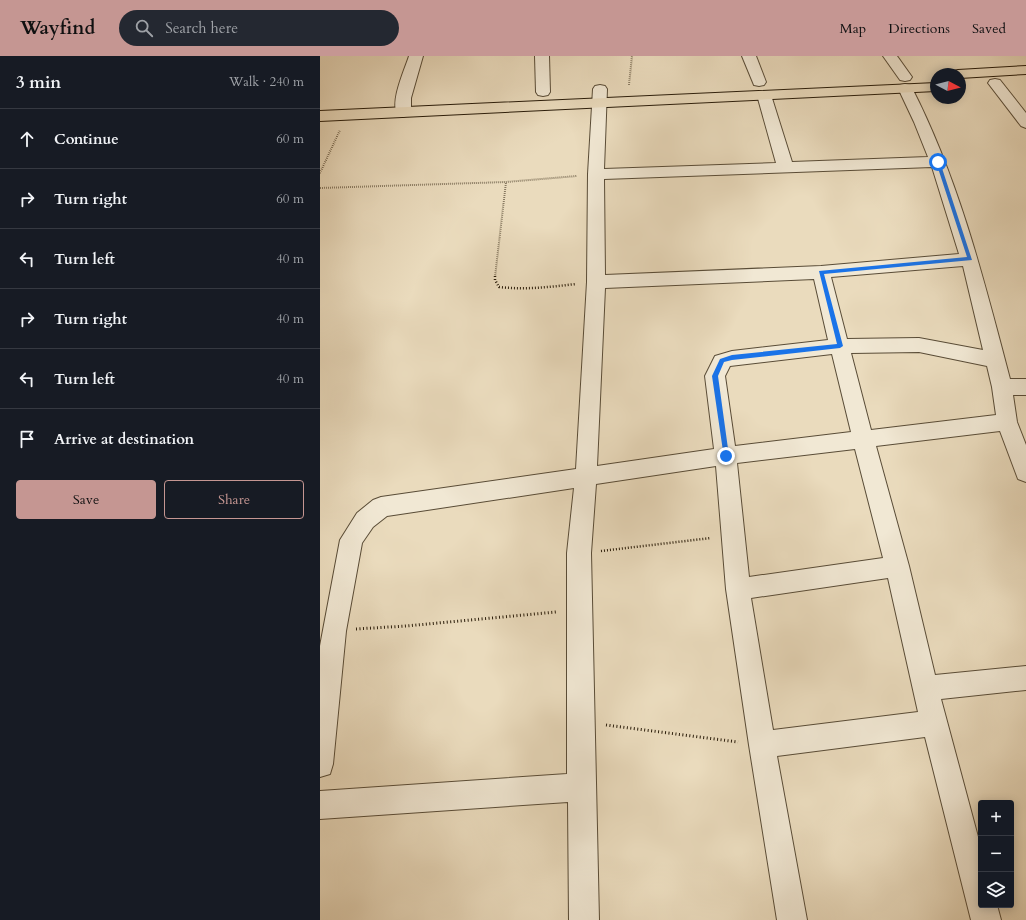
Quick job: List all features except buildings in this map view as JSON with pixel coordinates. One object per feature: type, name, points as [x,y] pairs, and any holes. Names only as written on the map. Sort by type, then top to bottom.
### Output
[{"type":"main road","points":[[966,74],[1026,70]]},
{"type":"main road","points":[[905,83],[930,77]]},
{"type":"main road","points":[[966,85],[1026,82]]},
{"type":"main road","points":[[320,103],[403,105],[762,88],[905,83],[930,85]]},
{"type":"main road","points":[[536,92],[600,96],[629,88],[762,88]]},
{"type":"main road","points":[[320,116],[347,115],[448,96]]},
{"type":"street","points":[[403,105],[416,56]]},
{"type":"street","points":[[536,92],[542,56]]},
{"type":"street","points":[[749,56],[762,88],[786,168]]},
{"type":"street","points":[[890,56],[905,83],[938,162],[970,259],[1002,387],[1007,422],[1026,473]]},
{"type":"street","points":[[995,83],[1026,123]]},
{"type":"street","points":[[584,920],[580,787],[581,722],[579,553],[586,476],[596,282],[596,174],[600,96]]},
{"type":"street","points":[[596,174],[938,162]]},
{"type":"street","points":[[596,282],[821,272],[970,259]]},
{"type":"street","points":[[821,272],[897,566],[934,723],[978,891]]},
{"type":"street","points":[[792,920],[762,745],[738,589],[726,456],[715,376],[722,361],[732,358],[840,346],[919,345],[995,360]]},
{"type":"street","points":[[1002,387],[1026,387]]},
{"type":"street","points":[[320,764],[334,631],[351,540],[365,520],[381,507],[726,456],[1007,422]]},
{"type":"street","points":[[738,589],[897,566]]},
{"type":"street","points":[[926,688],[1026,678]]},
{"type":"street","points":[[762,745],[934,723]]},
{"type":"street","points":[[320,805],[580,787]]},
{"type":"street","points":[[983,908],[986,920]]},
{"type":"path","points":[[629,88],[632,56]]},
{"type":"path","points":[[320,173],[347,115]]},
{"type":"path","points":[[320,188],[506,182],[596,174]]},
{"type":"path","points":[[506,182],[495,280],[499,287],[536,289],[596,282]]},
{"type":"path","points":[[579,553],[733,536]]},
{"type":"path","points":[[334,631],[579,610]]},
{"type":"path","points":[[581,722],[762,745]]},
{"type":"route","points":[[726,456],[715,376],[722,361],[732,358],[840,346],[821,272],[970,259],[938,162]]}]
